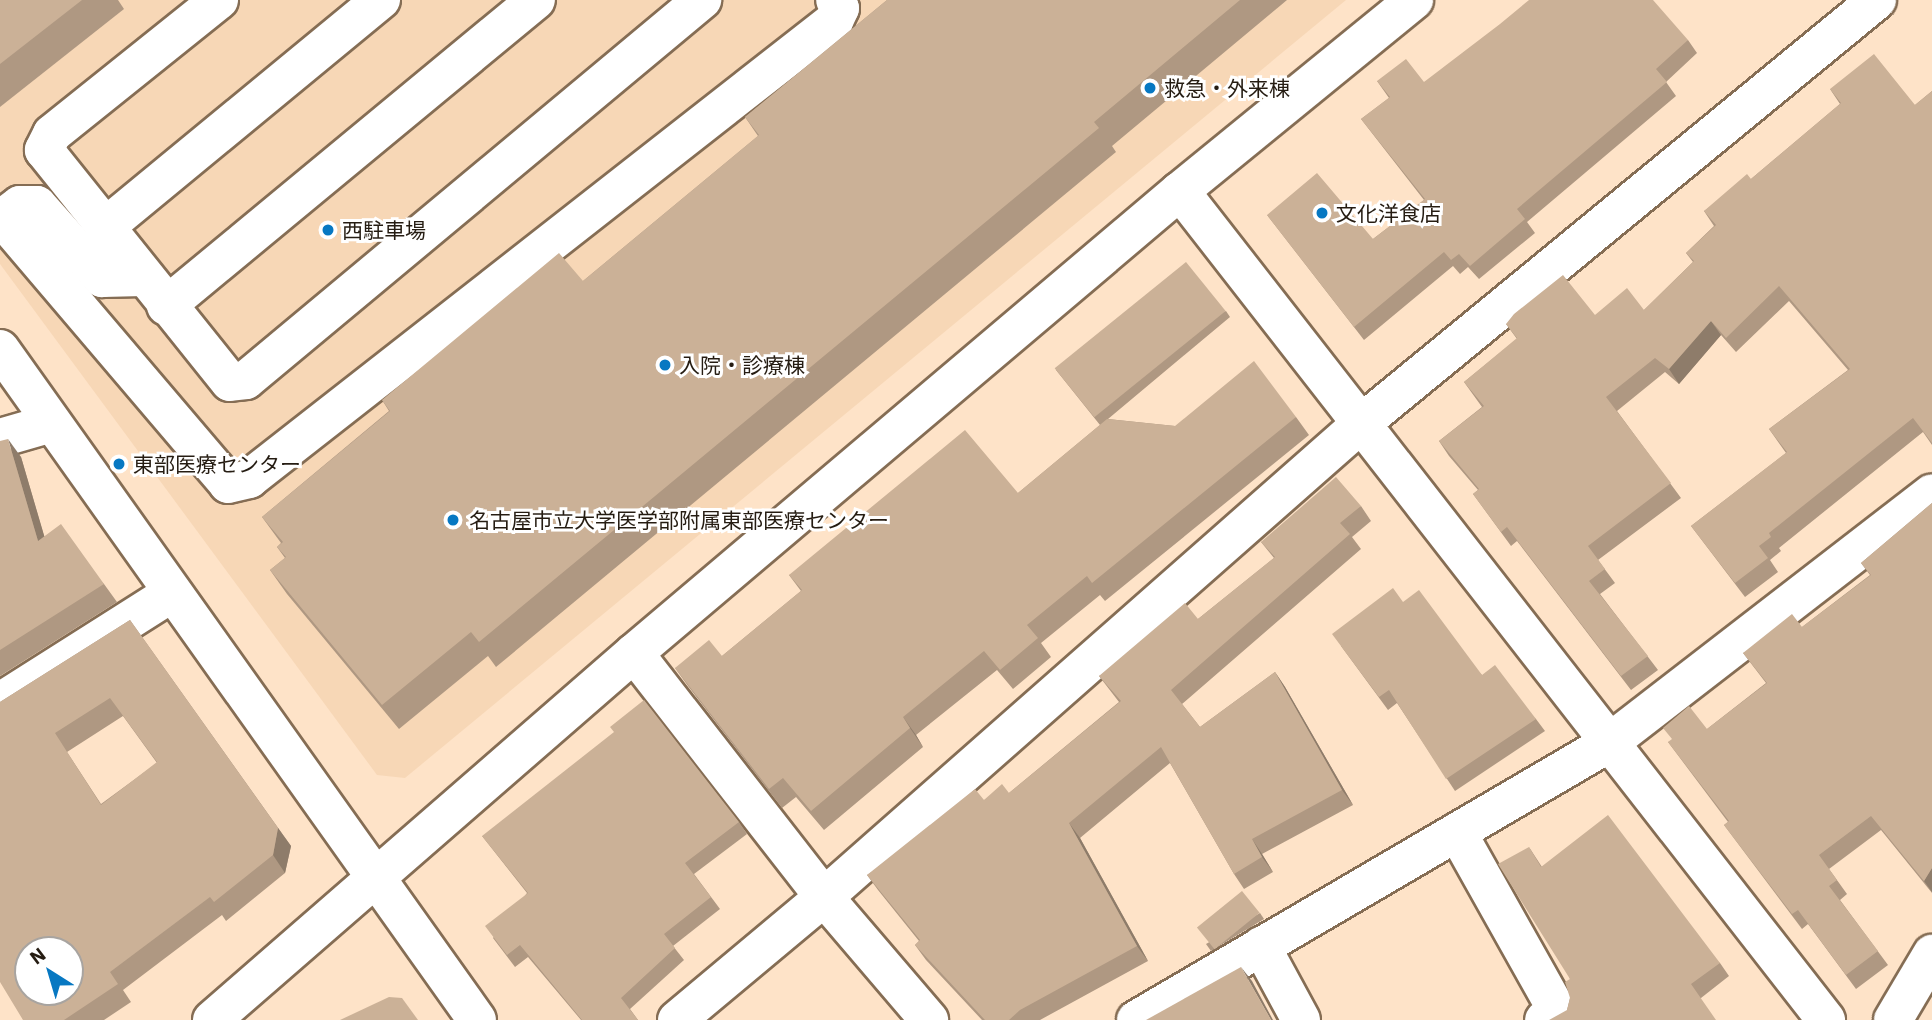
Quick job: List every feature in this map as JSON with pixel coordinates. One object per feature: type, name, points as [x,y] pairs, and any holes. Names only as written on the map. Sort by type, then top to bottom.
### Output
[{"type":"street","points":[[104,229],[381,0]]},
{"type":"street","points":[[200,6],[52,134],[44,150],[104,229],[230,382],[246,380],[702,0]]},
{"type":"street","points":[[154,291],[102,278],[37,205],[20,205],[1,219],[228,484],[248,479],[834,21],[840,8],[835,0]]},
{"type":"street","points":[[212,1020],[634,653],[1180,191],[1414,0]]},
{"type":"street","points":[[677,1020],[824,897],[1363,422],[1877,0]]},
{"type":"street","points":[[154,291],[530,2]]},
{"type":"street","points":[[1180,191],[1363,422],[1826,1020]]},
{"type":"street","points":[[0,349],[477,1020]]},
{"type":"street","points":[[0,438],[52,423]]},
{"type":"street","points":[[1136,1020],[1609,743],[1932,493]]},
{"type":"street","points":[[0,702],[172,593]]},
{"type":"street","points":[[634,653],[824,897],[929,1020]]},
{"type":"street","points":[[1457,832],[1558,1012],[1544,1020]]},
{"type":"street","points":[[1261,946],[1301,1020]]},
{"type":"street","points":[[1896,1019],[1932,954]]},
{"type":"shaded area","name":"名古屋市立大学医学部附属東部医療センター","points":[[0,0],[1346,0],[405,778],[377,775],[0,264]]},
{"type":"building","points":[[0,0],[82,0],[0,64]]},
{"type":"building","name":"入院・診療棟","points":[[887,0],[1240,0],[1094,122],[1099,128],[479,642],[471,632],[382,705],[270,570],[286,557],[277,547],[283,542],[262,517],[390,411],[382,400],[559,253],[583,281],[759,135],[745,117]]},
{"type":"building","points":[[1529,0],[1653,0],[1688,40],[1656,69],[1667,82],[1517,209],[1525,219],[1470,266],[1459,254],[1451,260],[1444,252],[1354,327],[1267,215],[1317,173],[1373,239],[1425,199],[1361,119],[1390,97],[1377,81],[1406,59],[1424,82]]},
{"type":"building","points":[[1874,54],[1915,105],[1932,91],[1932,443],[1913,418],[1769,533],[1771,537],[1759,546],[1768,558],[1735,583],[1691,526],[1787,452],[1769,429],[1850,369],[1779,286],[1726,338],[1711,321],[1669,369],[1655,358],[1606,397],[1671,483],[1588,546],[1605,569],[1589,581],[1648,656],[1621,676],[1507,527],[1501,532],[1473,494],[1479,489],[1439,441],[1484,406],[1464,382],[1517,338],[1506,324],[1514,314],[1563,275],[1595,315],[1627,288],[1644,310],[1694,261],[1686,253],[1716,225],[1704,211],[1747,174],[1751,179],[1841,103],[1830,89]]},
{"type":"building","points":[[1186,262],[1226,311],[1094,417],[1055,368]]},
{"type":"building","points":[[1254,361],[1296,417],[1092,583],[1087,576],[1027,625],[1038,638],[1000,670],[984,651],[903,717],[910,728],[811,811],[783,778],[769,789],[675,668],[709,640],[722,656],[802,590],[789,575],[965,430],[1018,493],[1107,419],[1175,426]]},
{"type":"building","points":[[8,439],[38,541],[61,524],[104,584],[0,650],[0,441]]},
{"type":"building","points":[[1336,477],[1361,506],[1340,523],[1350,534],[1171,690],[1200,727],[1275,672],[1342,790],[1252,839],[1262,857],[1234,874],[1161,747],[1069,823],[1137,946],[1020,1010],[1009,1020],[985,1020],[915,945],[920,940],[867,875],[975,789],[984,800],[1002,784],[1009,793],[1121,701],[1099,676],[1185,603],[1198,619],[1275,557],[1261,542]]},
{"type":"building","points":[[1932,503],[1932,868],[1924,881],[1871,816],[1819,855],[1837,880],[1829,886],[1878,951],[1846,975],[1798,910],[1792,914],[1724,825],[1729,821],[1668,742],[1672,739],[1663,728],[1689,706],[1707,729],[1767,683],[1743,653],[1792,614],[1802,627],[1871,575],[1861,563]]},
{"type":"building","points":[[1393,588],[1403,602],[1419,590],[1482,675],[1495,665],[1536,719],[1446,779],[1389,690],[1379,697],[1332,634]]},
{"type":"building","points":[[130,620],[278,828],[273,855],[214,902],[210,897],[110,972],[118,984],[64,1020],[23,1020],[15,1006],[84,1006],[84,936],[14,936],[14,1005],[0,982],[0,702]],"holes":[[[110,698],[157,762],[101,805],[55,733]]]},
{"type":"building","points":[[644,700],[739,822],[685,863],[711,897],[664,934],[675,948],[621,998],[638,1020],[582,1020],[520,945],[507,955],[485,926],[528,893],[482,836],[614,732],[610,727]]},
{"type":"building","points":[[1608,815],[1720,963],[1691,984],[1716,1020],[1549,1020],[1567,1010],[1570,998],[1565,982],[1570,979],[1498,864],[1529,847],[1541,867]]},
{"type":"building","points":[[1242,891],[1260,913],[1215,949],[1197,928]]},
{"type":"building","points":[[1241,967],[1271,1020],[1146,1020]]},
{"type":"building","points":[[389,997],[402,998],[418,1020],[340,1020]]},
{"type":"place","name":"救急・外来棟","points":[[1150,88]]},
{"type":"place","name":"文化洋食店","points":[[1322,213]]},
{"type":"place","name":"西駐車場","points":[[328,230]]},
{"type":"place","name":"入院・診療棟","points":[[665,365]]},
{"type":"place","name":"東部医療センター","points":[[119,464]]},
{"type":"place","name":"名古屋市立大学医学部附属東部医療センター","points":[[453,520]]}]
